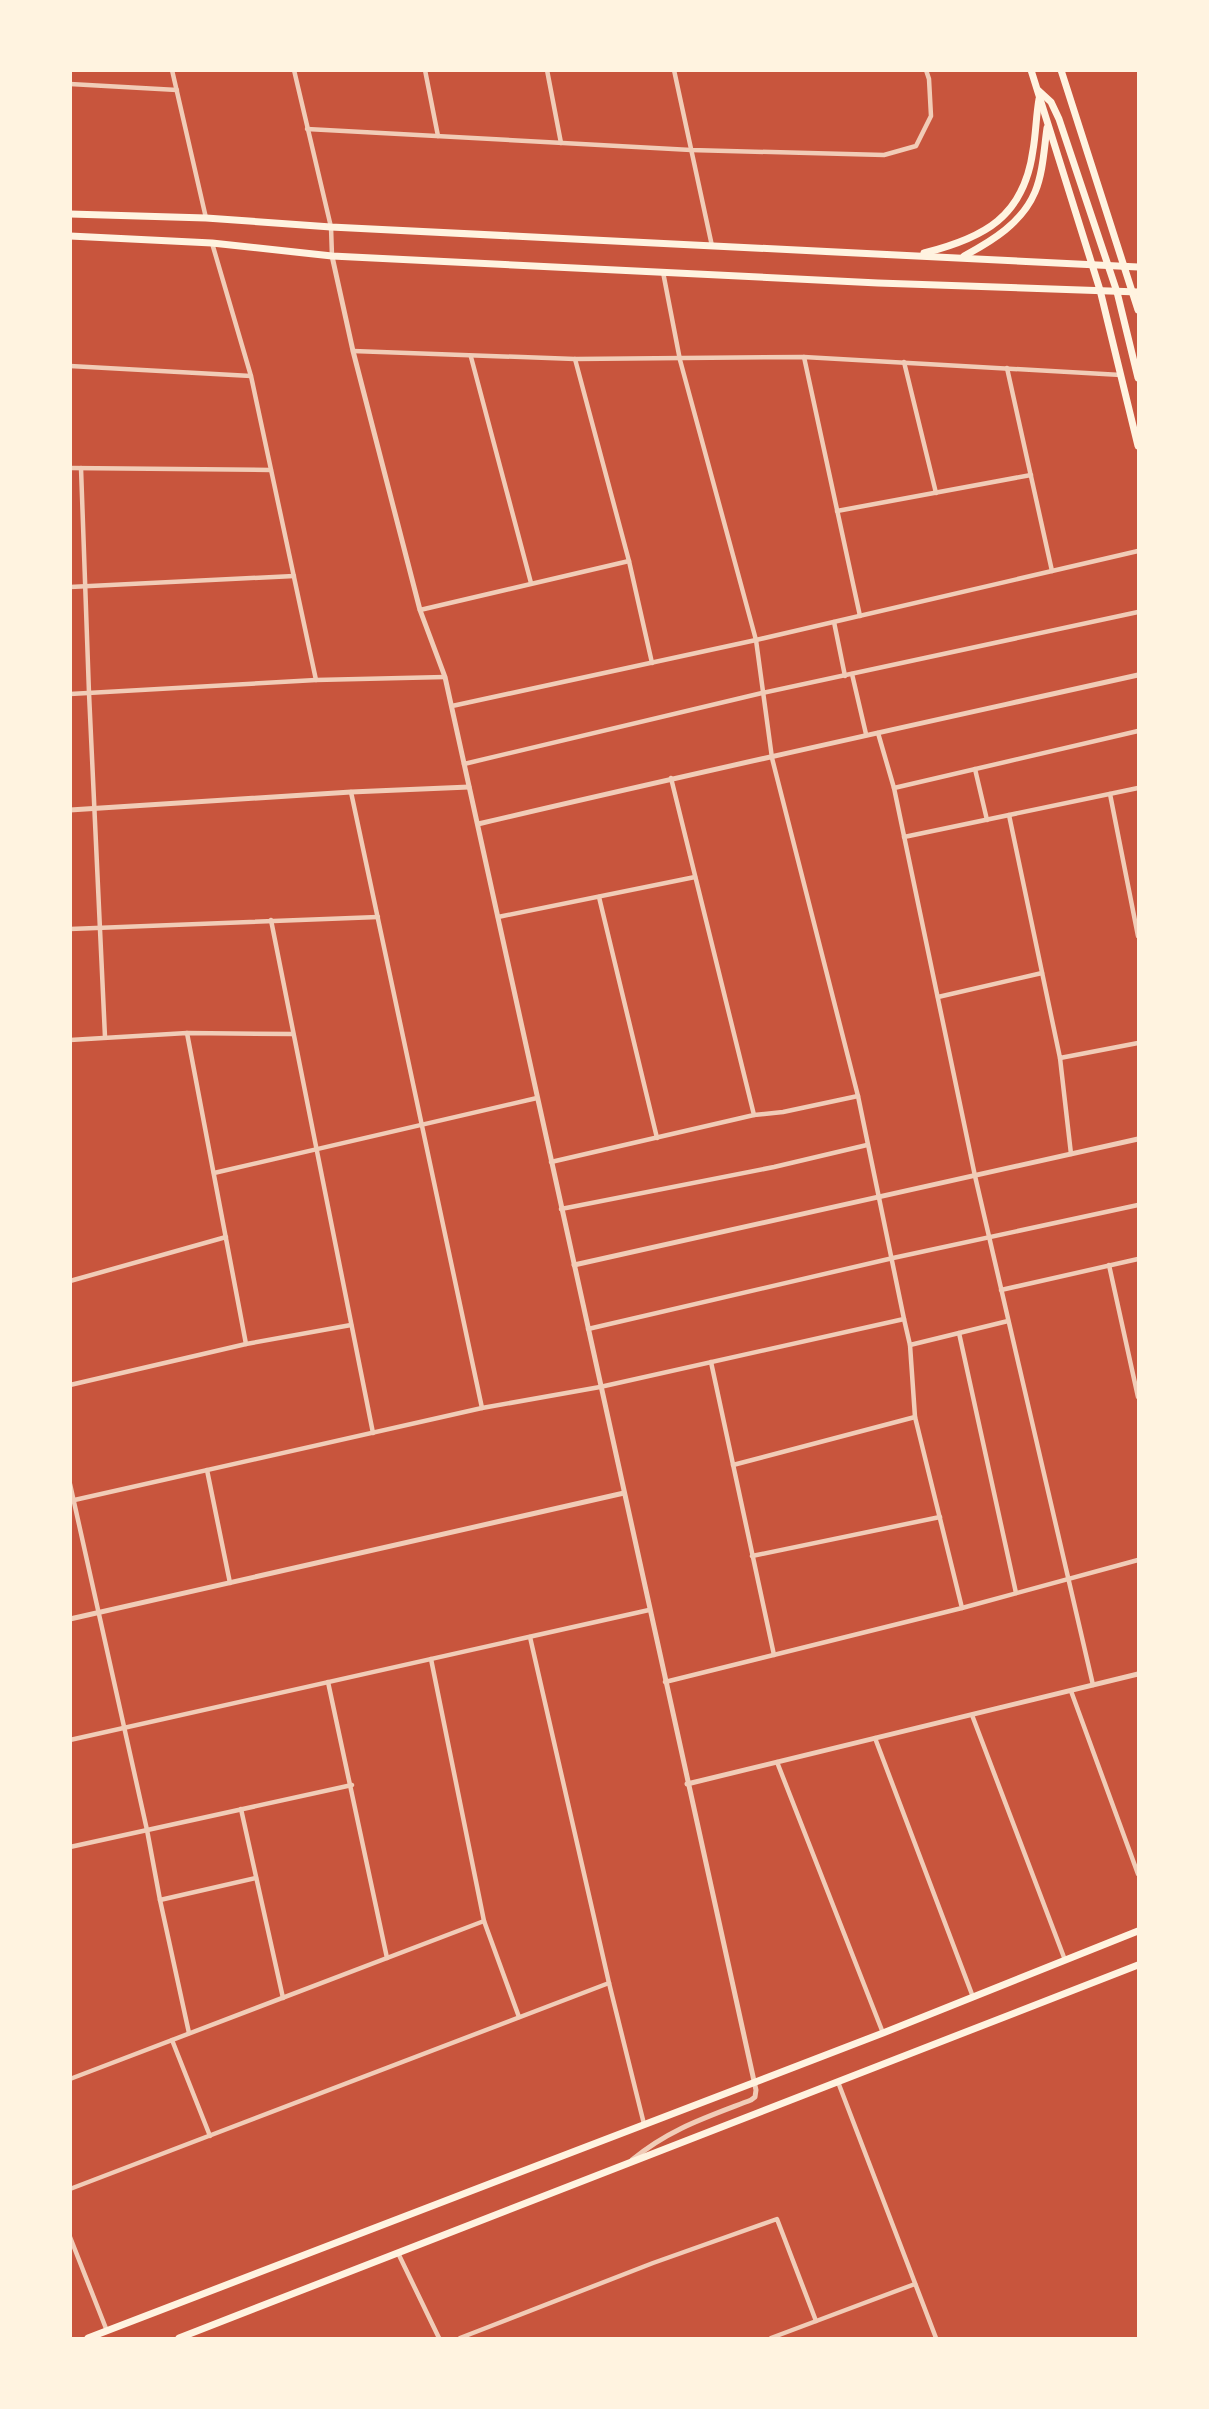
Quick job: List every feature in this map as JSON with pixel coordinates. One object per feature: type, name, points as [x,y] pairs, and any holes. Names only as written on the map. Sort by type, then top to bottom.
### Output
[{"type":"main road","points":[[1031,70],[1100,290],[1138,446]]},
{"type":"main road","points":[[1061,70],[1125,266],[1136,292],[1138,310]]},
{"type":"main road","points":[[916,255],[959,244],[983,233],[1005,215],[1020,192],[1028,172],[1033,151],[1038,93]]},
{"type":"main road","points":[[1038,93],[1051,102],[1059,119],[1117,291],[1138,378]]},
{"type":"main road","points":[[962,257],[1007,229],[1020,217],[1038,181],[1048,126]]},
{"type":"main road","points":[[70,214],[206,218],[331,227],[1138,267]]},
{"type":"main road","points":[[70,236],[212,243],[332,256],[1136,292]]},
{"type":"main road","points":[[88,2338],[883,2033],[1138,1930]]},
{"type":"main road","points":[[179,2338],[1138,1965]]},
{"type":"street","points":[[172,70],[206,218]]},
{"type":"street","points":[[294,70],[306,129],[331,227],[332,256],[353,351],[420,610],[445,677],[452,706],[756,2094],[751,2100],[671,2132],[627,2164]]},
{"type":"street","points":[[425,70],[438,136]]},
{"type":"street","points":[[547,70],[561,143]]},
{"type":"street","points":[[674,70],[712,246]]},
{"type":"street","points":[[306,129],[691,150],[884,155],[916,146],[931,116],[929,80],[926,70]]},
{"type":"street","points":[[70,84],[177,90]]},
{"type":"street","points":[[212,243],[251,376],[316,680]]},
{"type":"street","points":[[663,272],[680,360],[756,640],[772,758],[858,1096],[910,1345],[915,1417],[962,1608]]},
{"type":"street","points":[[353,351],[575,359],[680,360],[804,357],[1121,375]]},
{"type":"street","points":[[471,357],[531,583]]},
{"type":"street","points":[[804,357],[860,616]]},
{"type":"street","points":[[575,359],[652,663]]},
{"type":"street","points":[[904,362],[936,492]]},
{"type":"street","points":[[70,366],[251,376]]},
{"type":"street","points":[[1007,368],[1052,572]]},
{"type":"street","points":[[70,468],[271,470]]},
{"type":"street","points":[[81,468],[88,693],[96,808],[105,1037]]},
{"type":"street","points":[[837,511],[1030,475]]},
{"type":"street","points":[[452,706],[756,640],[1138,551]]},
{"type":"street","points":[[420,610],[628,561]]},
{"type":"street","points":[[70,587],[294,576]]},
{"type":"street","points":[[464,764],[762,693],[1138,612]]},
{"type":"street","points":[[834,622],[845,676]]},
{"type":"street","points":[[852,674],[866,734]]},
{"type":"street","points":[[478,824],[671,778],[772,758],[866,734],[1138,675]]},
{"type":"street","points":[[70,694],[316,680],[445,677]]},
{"type":"street","points":[[894,788],[1138,731]]},
{"type":"street","points":[[878,733],[894,788],[975,1176],[1093,1685]]},
{"type":"street","points":[[975,769],[987,820]]},
{"type":"street","points":[[671,778],[754,1115]]},
{"type":"street","points":[[70,810],[469,787]]},
{"type":"street","points":[[904,837],[1138,788]]},
{"type":"street","points":[[351,792],[482,1408]]},
{"type":"street","points":[[1110,794],[1138,936]]},
{"type":"street","points":[[1009,815],[1060,1058],[1071,1154]]},
{"type":"street","points":[[498,917],[695,877]]},
{"type":"street","points":[[599,897],[657,1138]]},
{"type":"street","points":[[70,929],[378,917]]},
{"type":"street","points":[[271,920],[373,1432]]},
{"type":"street","points":[[938,997],[1042,973]]},
{"type":"street","points":[[70,1040],[187,1033],[293,1034]]},
{"type":"street","points":[[187,1033],[246,1344]]},
{"type":"street","points":[[1060,1058],[1138,1042]]},
{"type":"street","points":[[551,1162],[754,1115],[783,1112],[858,1096]]},
{"type":"street","points":[[214,1173],[537,1098]]},
{"type":"street","points":[[574,1265],[1138,1139]]},
{"type":"street","points":[[561,1209],[774,1167],[867,1145]]},
{"type":"street","points":[[588,1329],[893,1258],[1138,1205]]},
{"type":"street","points":[[70,1281],[226,1237]]},
{"type":"street","points":[[1001,1290],[1138,1259]]},
{"type":"street","points":[[1109,1265],[1138,1397]]},
{"type":"street","points":[[73,1500],[482,1408],[600,1387],[904,1319]]},
{"type":"street","points":[[910,1345],[1008,1321]]},
{"type":"street","points":[[70,1385],[246,1344],[351,1325]]},
{"type":"street","points":[[959,1333],[1016,1593]]},
{"type":"street","points":[[711,1362],[774,1655]]},
{"type":"street","points":[[733,1465],[915,1417]]},
{"type":"street","points":[[207,1470],[230,1583]]},
{"type":"street","points":[[70,1484],[125,1728],[189,2033]]},
{"type":"street","points":[[70,1619],[624,1493]]},
{"type":"street","points":[[752,1556],[940,1517]]},
{"type":"street","points":[[665,1682],[962,1608],[1138,1560]]},
{"type":"street","points":[[70,1740],[649,1610]]},
{"type":"street","points":[[530,1637],[609,1983],[644,2124]]},
{"type":"street","points":[[432,1659],[484,1921],[519,2017]]},
{"type":"street","points":[[687,1784],[1138,1674]]},
{"type":"street","points":[[328,1682],[387,1958]]},
{"type":"street","points":[[1071,1690],[1138,1874]]},
{"type":"street","points":[[972,1715],[1065,1960]]},
{"type":"street","points":[[875,1738],[973,1997]]},
{"type":"street","points":[[777,1762],[883,2033]]},
{"type":"street","points":[[70,1847],[351,1785]]},
{"type":"street","points":[[241,1809],[283,1998]]},
{"type":"street","points":[[160,1900],[256,1878]]},
{"type":"street","points":[[70,2079],[484,1921]]},
{"type":"street","points":[[70,2189],[609,1983]]},
{"type":"street","points":[[172,2040],[210,2136]]},
{"type":"street","points":[[838,2082],[936,2338]]},
{"type":"street","points":[[460,2338],[653,2263],[777,2219],[816,2321]]},
{"type":"street","points":[[70,2236],[107,2331]]},
{"type":"street","points":[[398,2253],[439,2338]]},
{"type":"street","points":[[771,2338],[915,2284]]}]
